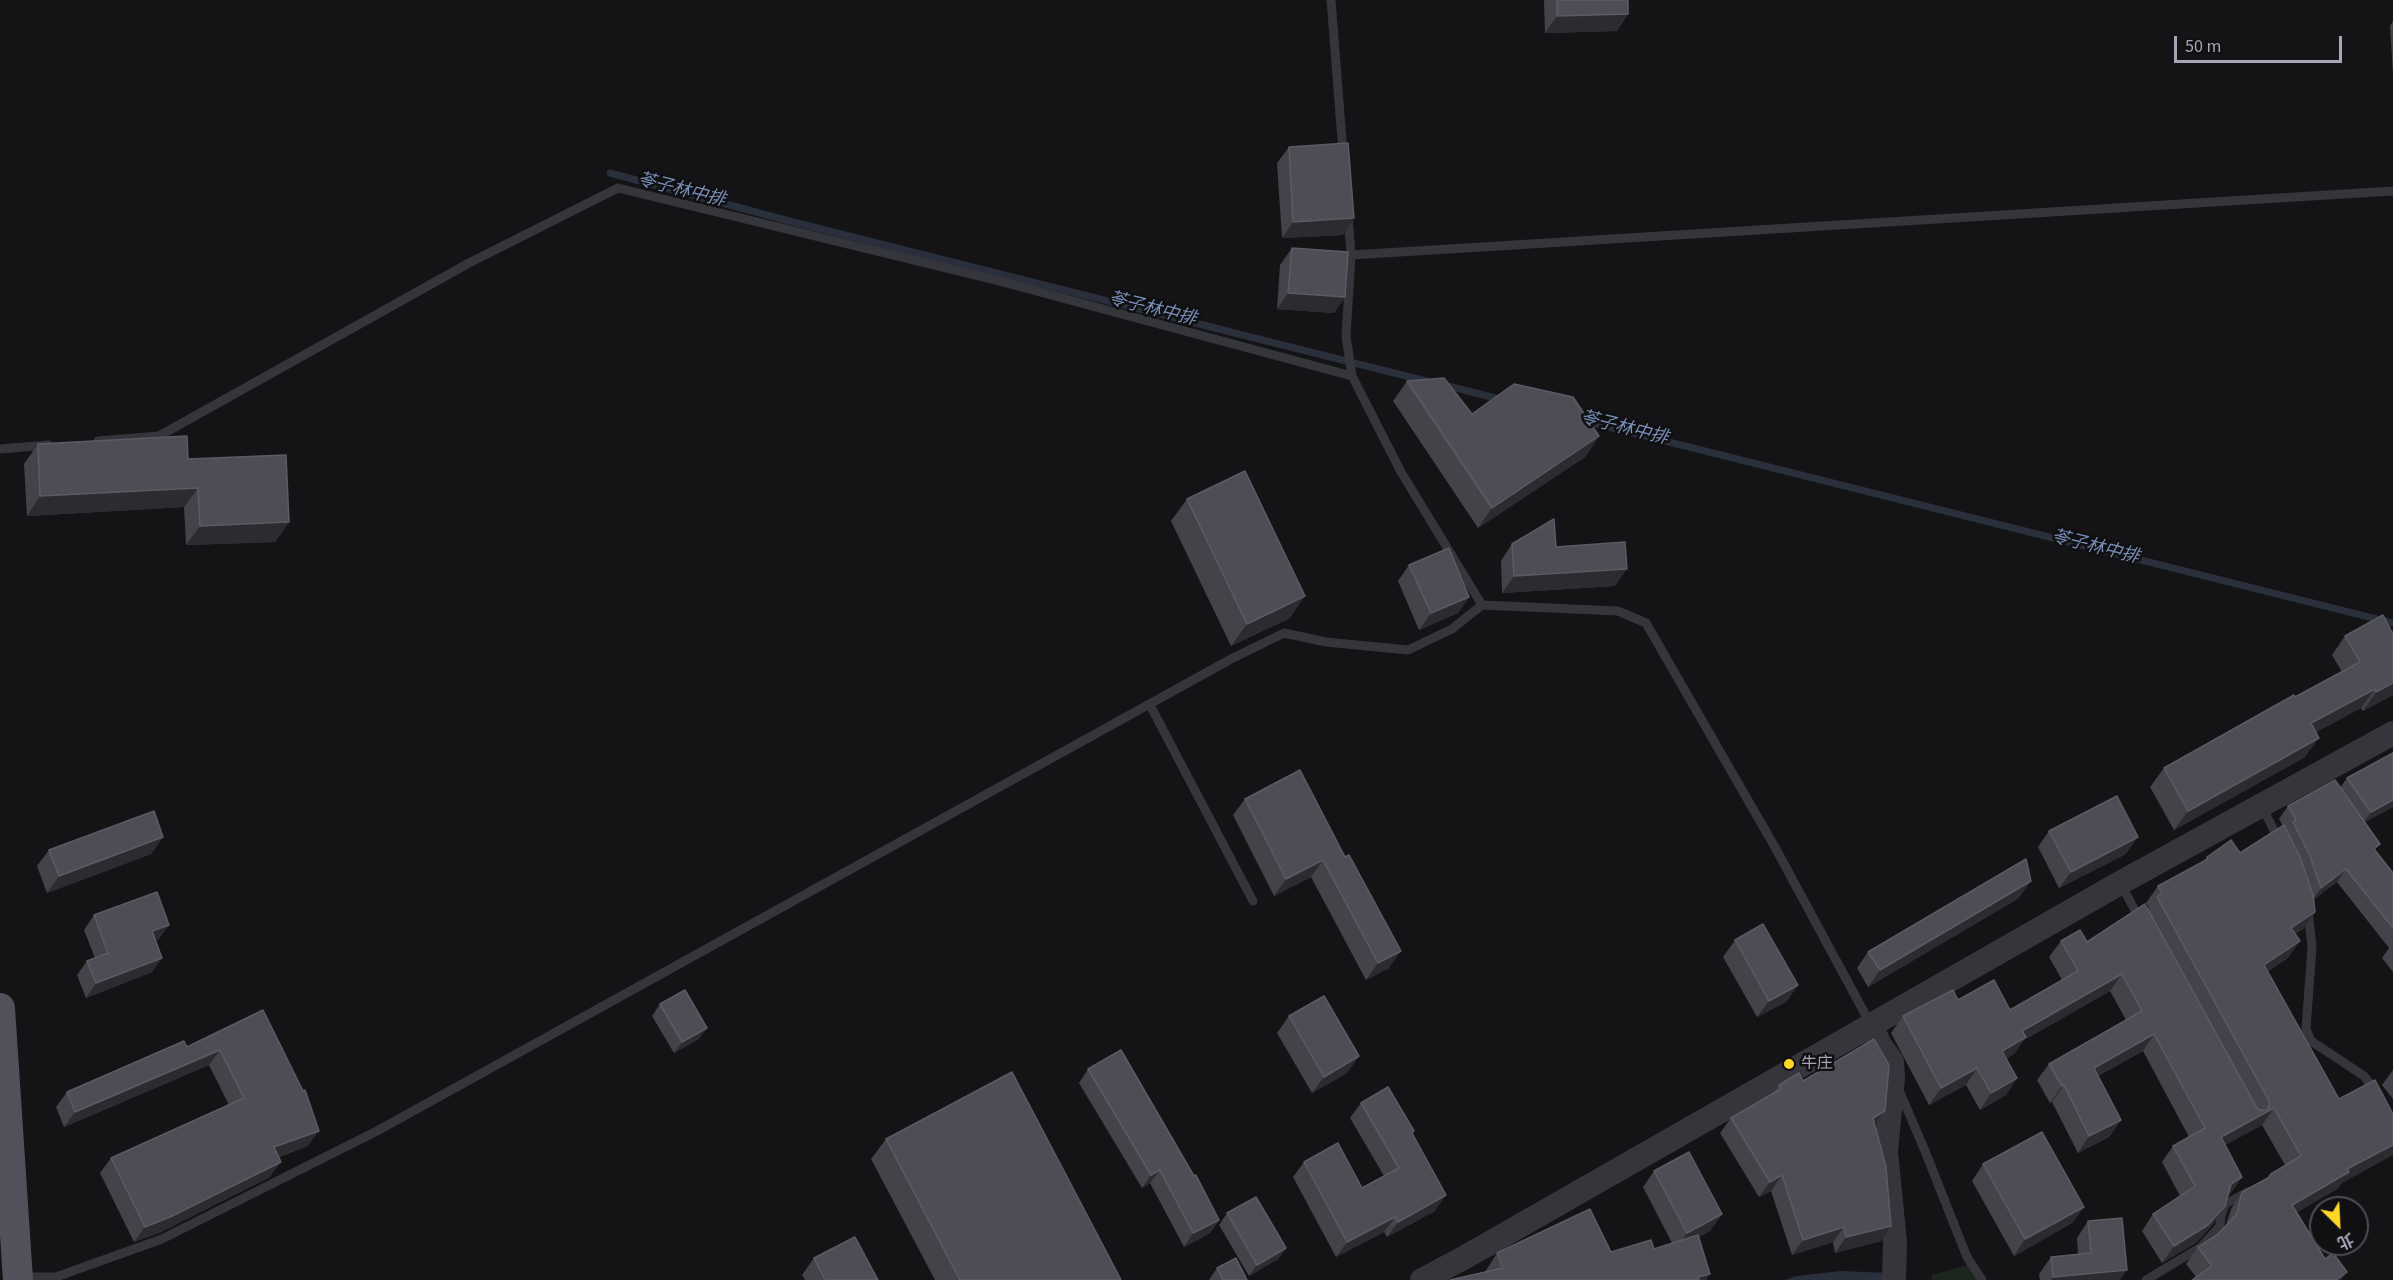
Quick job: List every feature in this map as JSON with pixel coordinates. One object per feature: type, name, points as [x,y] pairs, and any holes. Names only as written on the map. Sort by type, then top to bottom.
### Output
[{"type":"main road","points":[[0,1008],[18,1279]]},
{"type":"street","points":[[1422,1280],[2120,883],[2262,807],[2324,779],[2393,733]]},
{"type":"street","points":[[1871,1025],[1880,1045],[1892,1062],[1893,1077],[1886,1152],[1895,1242],[1894,1280]]},
{"type":"lane","points":[[1331,0],[1344,162]]},
{"type":"lane","points":[[91,442],[159,436],[469,263],[618,188],[999,281],[1351,372]]},
{"type":"lane","points":[[1351,255],[2393,191]]},
{"type":"lane","points":[[1348,208],[1351,255],[1346,336],[1351,372],[1401,472],[1482,605]]},
{"type":"lane","points":[[0,449],[57,444]]},
{"type":"lane","points":[[18,1279],[56,1278],[162,1239],[377,1131],[1231,659],[1284,633],[1326,642],[1408,650],[1452,629],[1482,605],[1618,611],[1646,623],[1776,849],[1871,1025]]},
{"type":"lane","points":[[1150,705],[1253,901]]},
{"type":"lane","points":[[2262,807],[2286,853]]},
{"type":"lane","points":[[2120,883],[2149,935]]},
{"type":"lane","points":[[2305,900],[2312,946],[2306,1029],[2311,1041],[2364,1076],[2386,1106]]},
{"type":"lane","points":[[1893,1077],[1967,1257],[1982,1280]]},
{"type":"lane","points":[[2146,1280],[2201,1247],[2220,1226],[2225,1204],[2253,1189]]},
{"type":"shaded area","points":[[1975,1263],[1979,1280],[1932,1280],[1931,1275]]},
{"type":"shaded area","points":[[1841,1271],[1888,1273],[1888,1280],[1784,1280],[1797,1276]]},
{"type":"building","points":[[1557,0],[1628,0],[1628,14],[1557,16]]},
{"type":"building","points":[[1348,143],[1354,218],[1293,222],[1289,147]]},
{"type":"building","points":[[1292,248],[1348,252],[1345,297],[1288,293]]},
{"type":"building","points":[[1444,378],[1472,414],[1514,384],[1573,397],[1599,436],[1492,508],[1407,381]]},
{"type":"building","points":[[187,436],[188,459],[286,455],[289,522],[200,526],[198,488],[40,496],[38,444]]},
{"type":"building","points":[[1245,471],[1305,596],[1247,624],[1187,499]]},
{"type":"building","points":[[1554,519],[1556,547],[1625,542],[1627,569],[1514,576],[1512,544]]},
{"type":"building","points":[[1449,548],[1469,597],[1431,613],[1409,565]]},
{"type":"building","points":[[2383,615],[2393,634],[2393,683],[2376,692],[2375,689],[2311,723],[2319,738],[2188,811],[2164,768],[2294,695],[2295,697],[2360,662],[2345,636]]},
{"type":"building","points":[[2393,753],[2393,800],[2371,812],[2347,778]]},
{"type":"building","points":[[1300,770],[1345,857],[1349,855],[1401,951],[1378,963],[1323,860],[1286,879],[1245,799]]},
{"type":"building","points":[[2335,780],[2380,844],[2374,849],[2393,873],[2393,928],[2346,869],[2321,888],[2310,856],[2293,822],[2296,820],[2288,806]]},
{"type":"building","points":[[2117,796],[2138,837],[2071,872],[2049,831]]},
{"type":"building","points":[[154,811],[163,837],[59,876],[49,850]]},
{"type":"building","points":[[2284,825],[2300,857],[2313,895],[2315,912],[2291,928],[2300,941],[2264,965],[2339,1099],[2375,1080],[2393,1114],[2393,1145],[2347,1169],[2349,1172],[2292,1205],[2309,1233],[2309,1256],[2323,1256],[2325,1259],[2335,1256],[2347,1272],[2336,1280],[2192,1280],[2212,1266],[2198,1247],[2217,1235],[2237,1214],[2242,1192],[2301,1156],[2274,1108],[2221,1137],[2242,1177],[2231,1184],[2225,1206],[2208,1225],[2174,1246],[2153,1214],[2195,1186],[2173,1146],[2205,1128],[2154,1034],[2094,1068],[2121,1120],[2089,1136],[2064,1085],[2062,1086],[2049,1064],[2142,1011],[2122,974],[2022,1031],[2026,1037],[2002,1051],[2017,1078],[1991,1093],[1977,1068],[1941,1088],[1903,1016],[1953,990],[1958,1000],[1994,980],[2010,1010],[2078,971],[2061,941],[2080,930],[2087,942],[2145,904],[2257,1108],[2265,1110],[2269,1107],[2269,1101],[2157,897],[2162,893],[2158,886],[2208,859],[2207,857],[2231,840],[2240,853]]},
{"type":"building","points":[[2026,859],[2031,881],[1880,970],[1868,952]]},
{"type":"building","points":[[157,892],[169,925],[152,931],[162,958],[96,983],[87,961],[108,953],[94,915]]},
{"type":"building","points":[[1763,924],[1798,985],[1769,1001],[1735,940]]},
{"type":"building","points":[[685,990],[707,1028],[682,1042],[660,1004]]},
{"type":"building","points":[[1324,996],[1359,1056],[1324,1077],[1289,1016]]},
{"type":"building","points":[[263,1010],[303,1091],[305,1090],[319,1131],[274,1147],[281,1162],[145,1227],[111,1158],[244,1098],[220,1050],[75,1112],[67,1092],[184,1041],[187,1047]]},
{"type":"building","points":[[1874,1039],[1889,1065],[1885,1111],[1873,1118],[1886,1167],[1891,1226],[1846,1237],[1844,1227],[1803,1240],[1782,1175],[1770,1182],[1731,1118],[1781,1089],[1779,1085],[1799,1073],[1803,1081]]},
{"type":"building","points":[[1121,1050],[1194,1176],[1196,1175],[1219,1220],[1193,1233],[1160,1170],[1151,1175],[1088,1069]]},
{"type":"building","points":[[1012,1072],[1121,1280],[960,1280],[886,1139]]},
{"type":"building","points":[[1388,1087],[1414,1131],[1412,1133],[1446,1195],[1398,1222],[1395,1217],[1347,1242],[1304,1162],[1338,1143],[1362,1188],[1399,1168],[1361,1103]]},
{"type":"building","points":[[2042,1132],[2084,1207],[2025,1239],[1983,1164]]},
{"type":"building","points":[[1689,1152],[1722,1214],[1687,1233],[1654,1171]]},
{"type":"building","points":[[1256,1197],[1286,1248],[1257,1265],[1227,1213]]},
{"type":"building","points":[[1590,1209],[1611,1252],[1651,1240],[1654,1249],[1698,1235],[1710,1274],[1698,1277],[1699,1280],[1450,1280],[1503,1268],[1497,1253]]},
{"type":"building","points":[[2122,1218],[2127,1270],[2053,1277],[2051,1257],[2091,1253],[2088,1221]]},
{"type":"building","points":[[855,1237],[878,1280],[825,1280],[814,1258]]},
{"type":"building","points":[[1236,1258],[1247,1280],[1223,1280],[1217,1268]]},
{"type":"waterway","name":"苓子林中排","points":[[610,173],[793,222],[1430,382]]},
{"type":"waterway","name":"苓子林中排","points":[[1444,385],[1503,400]]},
{"type":"waterway","name":"苓子林中排","points":[[1581,420],[2393,623]]},
{"type":"place","name":"牛庄","points":[[1789,1064]]}]
